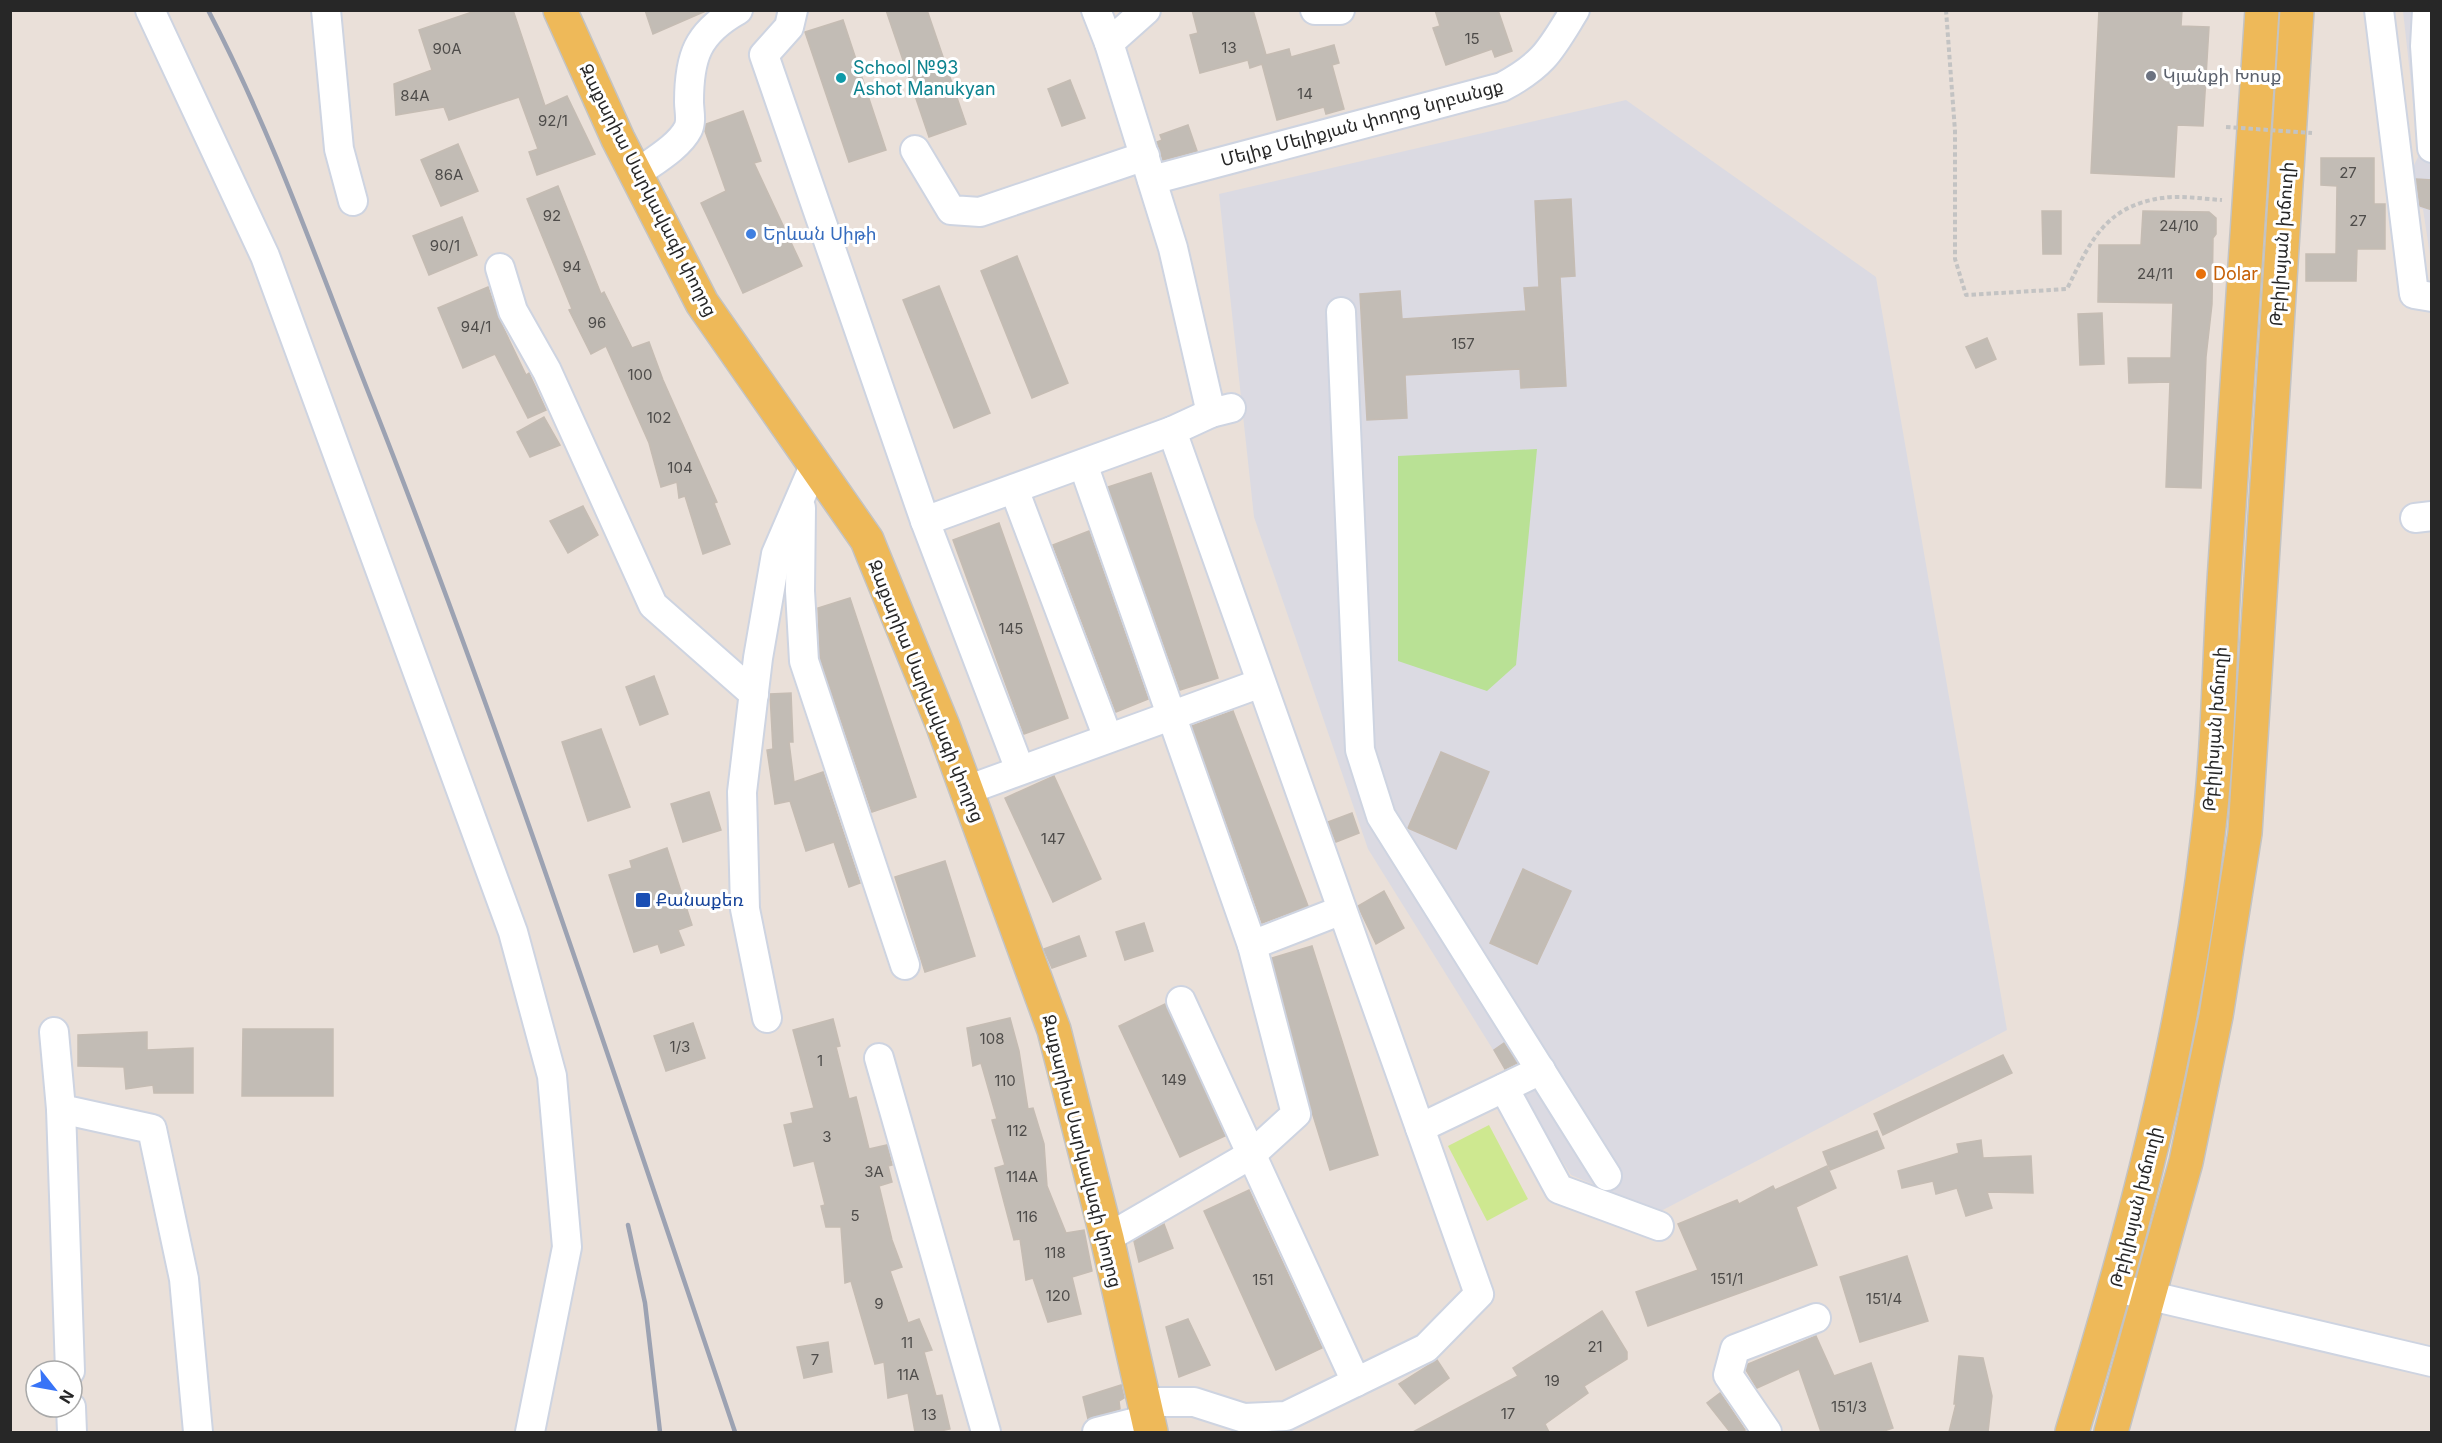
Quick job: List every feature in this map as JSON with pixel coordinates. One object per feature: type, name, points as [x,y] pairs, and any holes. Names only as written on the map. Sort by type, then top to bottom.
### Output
[{"type":"main road","name":"Զաքարիա Սարկավագի փողոց","points":[[560,10],[636,174],[702,303],[867,540],[943,726],[1054,1030],[1107,1238],[1148,1418]]},
{"type":"main road","name":"Թբիլիսյան խճուղի","points":[[2072,1432],[2117,1288],[2148,1166],[2179,1018],[2209,833],[2247,201],[2262,10]]},
{"type":"main road","name":"Թբիլիսյան խճուղի","points":[[2111,1432],[2186,1162],[2216,1016],[2245,833],[2297,10]]},
{"type":"street","points":[[150,10],[265,256],[513,932],[552,1076],[567,1248],[530,1432]]},
{"type":"street","points":[[326,10],[339,149],[353,201]]},
{"type":"street","points":[[636,174],[684,136],[690,125],[689,81],[692,58],[701,41],[720,20],[738,10]]},
{"type":"street","points":[[793,10],[789,27],[764,55],[926,521],[1020,770]]},
{"type":"street","points":[[926,521],[1221,411],[1149,168],[1109,43],[1096,10]]},
{"type":"street","points":[[1109,43],[1146,10]]},
{"type":"street","points":[[1315,10],[1340,10]]},
{"type":"street","name":"Մելիք Մելիքյան փողոց նրբանցք","points":[[915,150],[951,210],[980,212],[1149,168],[1502,87],[1526,74],[1545,58],[1575,10]]},
{"type":"street","points":[[2379,10],[2414,294],[2432,297]]},
{"type":"street","points":[[2427,10],[2425,46],[2432,148]]},
{"type":"street","points":[[500,268],[513,312],[547,371],[653,605],[754,694]]},
{"type":"street","points":[[1341,312],[1360,750],[1381,816],[1607,1176]]},
{"type":"street","points":[[1097,1432],[1194,1402],[1244,1418],[1286,1416],[1426,1348],[1479,1294],[1172,431]]},
{"type":"street","points":[[1083,464],[1252,945],[1296,1114],[1252,1154],[1107,1238]]},
{"type":"street","points":[[767,1018],[745,909],[742,792],[754,694],[776,554],[814,466]]},
{"type":"street","points":[[1014,489],[1108,738]]},
{"type":"street","points":[[801,497],[800,591],[804,661],[905,965]]},
{"type":"street","points":[[967,790],[1261,683]]},
{"type":"street","points":[[1252,945],[1342,910]]},
{"type":"street","points":[[1181,1001],[1356,1382]]},
{"type":"street","points":[[54,1032],[61,1109],[70,1359]]},
{"type":"street","points":[[879,1058],[986,1432]]},
{"type":"street","points":[[1420,1128],[1541,1070]]},
{"type":"street","points":[[1504,1088],[1559,1189],[1659,1226]]},
{"type":"street","points":[[61,1109],[152,1129],[184,1279],[198,1432]]},
{"type":"street","points":[[2117,1288],[2432,1362]]},
{"type":"street","points":[[1767,1432],[1728,1375],[1735,1349],[1816,1318]]},
{"type":"path","points":[[1946,10],[1955,131],[1955,259],[1966,295],[2067,289],[2089,245],[2120,210],[2162,197],[2247,201]]},
{"type":"path","points":[[2226,127],[2312,133]]},
{"type":"shaded area","points":[[2403,11],[2431,11],[2431,262],[2423,209],[2407,205],[2407,179],[2419,155]]},
{"type":"shaded area","points":[[1626,100],[1876,277],[2007,1030],[1659,1212],[1571,1175],[1368,849],[1254,517],[1219,194]]},
{"type":"green space","points":[[1537,449],[1516,665],[1487,691],[1398,661],[1398,456]]},
{"type":"green space","points":[[1489,1125],[1528,1199],[1487,1221],[1448,1146]]},
{"type":"building","points":[[478,10],[513,10],[545,106],[567,96],[595,154],[537,175],[529,152],[538,149],[519,97],[449,120],[444,107],[396,115],[394,84],[432,70],[419,30]]},
{"type":"building","points":[[645,10],[708,10],[653,34]]},
{"type":"building","points":[[886,10],[927,10],[966,124],[929,137]]},
{"type":"building","points":[[1192,10],[1253,10],[1266,55],[1289,49],[1291,57],[1334,45],[1339,63],[1332,65],[1344,109],[1326,114],[1324,107],[1277,120],[1262,64],[1250,68],[1248,60],[1200,73],[1190,35],[1198,33]]},
{"type":"building","points":[[1435,10],[1498,10],[1512,51],[1495,57],[1492,49],[1446,65],[1433,28],[1440,26]]},
{"type":"building","name":"Կյանքի Խոսք","points":[[2099,10],[2182,10],[2181,26],[2209,27],[2203,126],[2177,125],[2174,177],[2091,173]]},
{"type":"building","points":[[843,20],[886,150],[849,162],[805,32]]},
{"type":"building","points":[[1070,80],[1085,118],[1062,126],[1048,89]]},
{"type":"building","points":[[743,111],[761,161],[754,163],[802,266],[743,293],[701,203],[726,191],[705,131],[706,124]]},
{"type":"building","points":[[1188,125],[1197,151],[1163,160],[1157,142],[1162,140],[1160,135]]},
{"type":"building","points":[[458,144],[478,191],[441,206],[421,160]]},
{"type":"building","points":[[2321,158],[2374,158],[2374,204],[2385,204],[2385,249],[2357,249],[2356,281],[2306,281],[2306,254],[2336,254],[2337,186],[2321,185]]},
{"type":"building","points":[[2416,179],[2432,180],[2432,210],[2420,206]]},
{"type":"building","points":[[558,186],[601,294],[604,292],[632,348],[649,342],[663,380],[717,502],[714,503],[730,544],[703,554],[685,496],[679,498],[677,482],[661,487],[649,443],[606,346],[591,354],[569,310],[572,309],[527,199]]},
{"type":"building","points":[[1571,199],[1575,276],[1560,277],[1566,386],[1521,388],[1520,369],[1405,375],[1407,418],[1367,420],[1360,294],[1400,291],[1402,319],[1526,311],[1524,288],[1539,287],[1535,201]]},
{"type":"building","points":[[2042,211],[2061,211],[2061,254],[2043,254]]},
{"type":"building","points":[[2143,211],[2209,212],[2216,218],[2216,234],[2213,238],[2212,304],[2206,357],[2201,488],[2166,487],[2170,382],[2129,383],[2128,358],[2171,358],[2173,303],[2098,302],[2099,245],[2141,245]]},
{"type":"building","points":[[462,217],[477,255],[429,275],[413,236]]},
{"type":"building","points":[[1017,256],[1068,383],[1032,398],[981,271]]},
{"type":"building","points":[[939,286],[990,413],[954,428],[903,300]]},
{"type":"building","points":[[488,287],[499,319],[526,375],[529,373],[546,410],[528,418],[495,354],[463,368],[438,308]]},
{"type":"building","points":[[2102,313],[2104,364],[2080,365],[2078,314]]},
{"type":"building","points":[[1987,338],[1996,359],[1976,368],[1966,347]]},
{"type":"building","points":[[544,417],[560,445],[530,457],[517,432]]},
{"type":"building","points":[[1151,473],[1218,678],[1180,690],[1108,487]]},
{"type":"building","points":[[583,506],[598,535],[568,553],[550,521]]},
{"type":"building","points":[[999,523],[1068,718],[1024,734],[953,540]]},
{"type":"building","points":[[1089,531],[1148,699],[1116,712],[1053,545]]},
{"type":"building","points":[[850,598],[916,797],[872,812],[820,658],[818,608]]},
{"type":"building","points":[[654,676],[668,714],[640,725],[626,687]]},
{"type":"building","points":[[791,693],[793,742],[789,742],[794,782],[823,772],[860,883],[849,887],[834,842],[806,851],[790,801],[775,804],[767,750],[773,749],[770,694]]},
{"type":"building","points":[[1233,711],[1308,906],[1262,923],[1192,726]]},
{"type":"building","points":[[601,729],[630,807],[588,821],[562,742]]},
{"type":"building","points":[[1441,752],[1489,772],[1456,849],[1408,828]]},
{"type":"building","points":[[1054,776],[1101,879],[1053,902],[1005,798]]},
{"type":"building","points":[[709,792],[721,830],[683,842],[671,804]]},
{"type":"building","points":[[1352,813],[1359,833],[1336,842],[1328,822]]},
{"type":"building","points":[[667,848],[692,925],[678,930],[684,945],[661,953],[658,944],[634,952],[609,875],[632,868],[630,861]]},
{"type":"building","points":[[945,861],[975,956],[925,972],[895,877]]},
{"type":"building","points":[[1523,869],[1571,891],[1537,964],[1490,943]]},
{"type":"building","points":[[1384,891],[1404,928],[1376,944],[1358,906]]},
{"type":"building","points":[[1144,923],[1153,951],[1125,960],[1116,932]]},
{"type":"building","points":[[1079,936],[1086,956],[1052,968],[1044,949]]},
{"type":"building","points":[[1312,946],[1378,1155],[1330,1170],[1312,1112],[1272,958]]},
{"type":"building","points":[[1165,1004],[1225,1136],[1180,1157],[1119,1026]]},
{"type":"building","points":[[1010,1018],[1019,1051],[1028,1109],[1033,1108],[1044,1144],[1047,1186],[1066,1233],[1084,1230],[1092,1271],[1072,1277],[1081,1314],[1048,1322],[1033,1278],[1026,1280],[1020,1239],[1014,1240],[995,1168],[1005,1165],[992,1120],[997,1119],[981,1063],[973,1066],[967,1028]]},
{"type":"building","points":[[833,1019],[840,1046],[836,1047],[849,1099],[856,1097],[869,1149],[887,1145],[892,1165],[888,1166],[892,1182],[879,1186],[892,1240],[902,1267],[890,1271],[908,1323],[919,1319],[932,1350],[924,1352],[936,1396],[942,1395],[950,1429],[915,1432],[908,1393],[888,1398],[884,1362],[875,1364],[851,1281],[845,1283],[841,1227],[826,1227],[821,1206],[825,1205],[814,1161],[794,1166],[784,1125],[793,1123],[791,1113],[814,1108],[793,1030]]},
{"type":"building","points":[[693,1023],[705,1058],[666,1071],[654,1036]]},
{"type":"building","points":[[243,1029],[333,1029],[333,1096],[242,1096]]},
{"type":"building","points":[[147,1032],[147,1050],[193,1048],[193,1093],[154,1093],[153,1085],[126,1089],[124,1067],[78,1066],[78,1035]]},
{"type":"building","points":[[1504,1043],[1517,1063],[1505,1069],[1494,1050]]},
{"type":"building","points":[[2003,1055],[2012,1073],[1883,1135],[1874,1114]]},
{"type":"building","points":[[1877,1131],[1884,1148],[1830,1170],[1823,1152]]},
{"type":"building","points":[[1981,1140],[1983,1158],[2031,1156],[2033,1193],[1987,1192],[1992,1208],[1966,1216],[1957,1188],[1936,1194],[1933,1181],[1902,1188],[1898,1171],[1959,1153],[1957,1144]]},
{"type":"building","points":[[1827,1166],[1836,1188],[1796,1207],[1817,1265],[1648,1326],[1636,1292],[1698,1270],[1678,1224],[1737,1200],[1739,1204],[1773,1186],[1775,1190]]},
{"type":"building","points":[[1249,1190],[1322,1348],[1276,1370],[1204,1211]]},
{"type":"building","points":[[1164,1224],[1173,1248],[1139,1262],[1134,1241]]},
{"type":"building","points":[[1907,1256],[1928,1321],[1860,1342],[1840,1277]]},
{"type":"building","points":[[1602,1311],[1627,1352],[1627,1359],[1584,1386],[1588,1393],[1545,1424],[1549,1432],[1413,1432],[1518,1376],[1513,1368]]},
{"type":"building","points":[[1188,1319],[1210,1365],[1179,1377],[1166,1327]]},
{"type":"building","points":[[1816,1336],[1834,1376],[1871,1363],[1893,1428],[1881,1432],[1821,1432],[1799,1369],[1757,1388],[1746,1370],[1748,1364]]},
{"type":"building","points":[[828,1342],[832,1372],[804,1378],[797,1347]]},
{"type":"building","points":[[1959,1356],[1983,1358],[1992,1396],[1988,1432],[1949,1432],[1956,1404],[1954,1404]]},
{"type":"building","points":[[1437,1360],[1449,1378],[1415,1404],[1399,1384]]},
{"type":"building","points":[[1121,1385],[1124,1398],[1119,1401],[1120,1409],[1088,1419],[1083,1397]]},
{"type":"building","points":[[1720,1393],[1745,1430],[1742,1432],[1730,1432],[1707,1403]]},
{"type":"railway","points":[[208,10],[276,155],[422,531],[605,1045],[735,1432]]},
{"type":"railway","points":[[628,1225],[645,1303],[660,1432]]},
{"type":"place","name":"Կյանքի Խոսք","points":[[2151,76]]},
{"type":"place","name":"School №93 Ashot Manukyan","points":[[841,78]]},
{"type":"place","name":"Երևան Սիթի","points":[[751,234]]},
{"type":"place","name":"Dolar","points":[[2201,274]]},
{"type":"place","name":"Քանաքեռ","points":[[643,900]]}]
